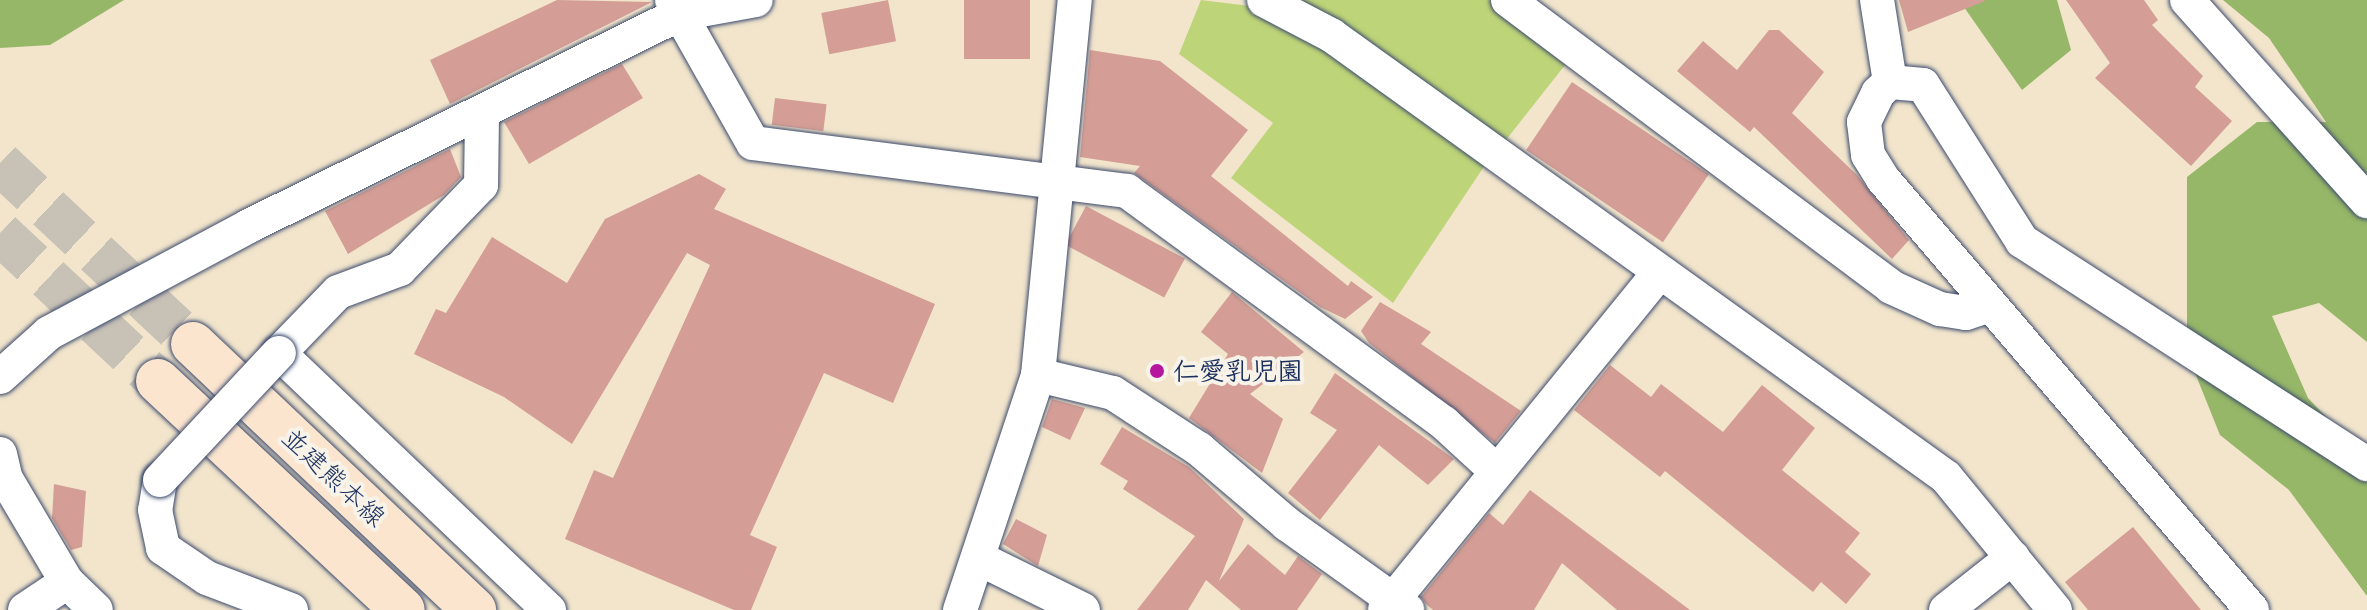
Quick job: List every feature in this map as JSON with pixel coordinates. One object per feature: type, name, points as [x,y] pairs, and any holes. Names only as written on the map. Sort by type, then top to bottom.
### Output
[{"type":"main road","name":"並建熊本線","points":[[193,344],[474,610]]},
{"type":"main road","name":"並建熊本線","points":[[158,381],[403,610]]},
{"type":"street","points":[[0,377],[49,333],[249,226],[482,116],[676,7],[756,0]]},
{"type":"street","points":[[960,610],[1038,375],[1075,0]]},
{"type":"street","points":[[1264,0],[1331,35],[1946,477],[2055,610]]},
{"type":"street","points":[[1508,0],[1891,287],[1940,309],[1966,313],[1987,306]]},
{"type":"street","points":[[1877,0],[1890,82],[1864,122],[1868,155],[1987,306],[2252,610]]},
{"type":"street","points":[[2187,0],[2367,201]]},
{"type":"street","points":[[676,7],[753,143],[1056,179],[1127,191],[1444,423],[1494,469]]},
{"type":"street","points":[[1890,82],[1923,85],[2032,248],[2367,464]]},
{"type":"street","points":[[291,610],[207,578],[163,548],[155,510],[160,480],[338,292],[400,269],[481,185],[482,116]]},
{"type":"street","points":[[1038,375],[1113,393],[1199,449],[1287,524],[1395,607],[1494,469],[1659,273]]},
{"type":"street","points":[[279,353],[549,610]]},
{"type":"street","points":[[0,454],[6,479],[67,582],[96,610]]},
{"type":"street","points":[[1946,610],[2013,557]]},
{"type":"street","points":[[978,558],[1083,610]]},
{"type":"street","points":[[25,610],[67,582]]},
{"type":"green space","points":[[0,0],[124,0],[50,45],[0,48]]},
{"type":"green space","points":[[1201,0],[1250,6],[1291,27],[1485,165],[1393,303],[1231,178],[1273,123],[1179,54]]},
{"type":"green space","points":[[1289,0],[1489,0],[1569,60],[1502,145]]},
{"type":"green space","points":[[1959,0],[2057,0],[2071,50],[2022,90]]},
{"type":"green space","points":[[2223,0],[2367,0],[2367,342],[2319,303],[2272,316],[2308,398],[2367,460],[2367,596],[2289,490],[2220,435],[2187,353],[2187,177],[2257,122],[2326,122],[2269,38]]},
{"type":"building","points":[[557,0],[652,2],[450,104],[430,60]]},
{"type":"building","points":[[888,0],[896,41],[829,54],[821,13]]},
{"type":"building","points":[[964,0],[1030,0],[1030,59],[964,59]]},
{"type":"building","points":[[1899,0],[1984,0],[1985,1],[1908,32]]},
{"type":"building","points":[[2066,0],[2144,0],[2158,20],[2152,25],[2203,76],[2195,87],[2232,121],[2191,166],[2095,78],[2110,63]]},
{"type":"building","points":[[1769,30],[1779,30],[1824,72],[1792,113],[1857,175],[1909,240],[1892,259],[1754,127],[1750,132],[1677,71],[1703,41],[1737,70]]},
{"type":"building","points":[[1090,50],[1160,61],[1248,130],[1211,176],[1348,286],[1351,281],[1373,297],[1345,319],[1320,307],[1134,173],[1140,166],[1080,157]]},
{"type":"building","points":[[622,64],[643,98],[529,164],[504,122]]},
{"type":"building","points":[[1572,82],[1709,174],[1663,242],[1526,150]]},
{"type":"building","points":[[775,98],[827,104],[823,131],[772,125]]},
{"type":"building","points":[[450,149],[461,177],[444,195],[348,254],[325,211]]},
{"type":"building","points":[[699,174],[726,189],[714,209],[935,304],[893,403],[824,373],[750,535],[777,547],[751,610],[734,610],[565,539],[594,470],[613,478],[710,265],[687,253],[572,444],[504,397],[414,354],[436,309],[446,313],[492,237],[567,283],[605,219]]},
{"type":"building","points":[[1086,206],[1185,259],[1164,297],[1065,245]]},
{"type":"building","points":[[1232,292],[1304,352],[1250,394],[1283,419],[1262,473],[1189,418],[1228,354],[1201,332]]},
{"type":"building","points":[[1380,302],[1431,332],[1421,344],[1521,411],[1495,443],[1369,343],[1361,331]]},
{"type":"building","points":[[1610,365],[1651,397],[1661,384],[1723,432],[1762,385],[1815,428],[1782,470],[1860,533],[1845,552],[1871,574],[1846,604],[1821,582],[1813,592],[1665,471],[1660,477],[1574,410]]},
{"type":"building","points":[[1335,373],[1454,459],[1428,485],[1379,445],[1320,520],[1288,493],[1337,430],[1310,413]]},
{"type":"building","points":[[1052,399],[1085,408],[1070,440],[1042,427]]},
{"type":"building","points":[[1122,427],[1189,467],[1244,519],[1219,581],[1248,544],[1285,575],[1298,556],[1322,574],[1297,610],[1241,610],[1206,580],[1188,610],[1137,610],[1195,536],[1123,489],[1128,481],[1100,464]]},
{"type":"building","points":[[54,484],[86,491],[82,547],[71,550],[52,518]]},
{"type":"building","points":[[1530,490],[1690,610],[1617,610],[1562,563],[1534,610],[1433,610],[1426,604],[1421,597],[1489,513],[1503,525]]},
{"type":"building","points":[[1016,519],[1047,535],[1038,566],[1003,544]]},
{"type":"building","points":[[2133,527],[2201,610],[2088,610],[2065,582]]},
{"type":"tunnel","points":[[0,163],[193,344]]},
{"type":"tunnel","points":[[0,233],[158,381]]},
{"type":"place","name":"仁愛乳児園","points":[[1157,371]]}]
